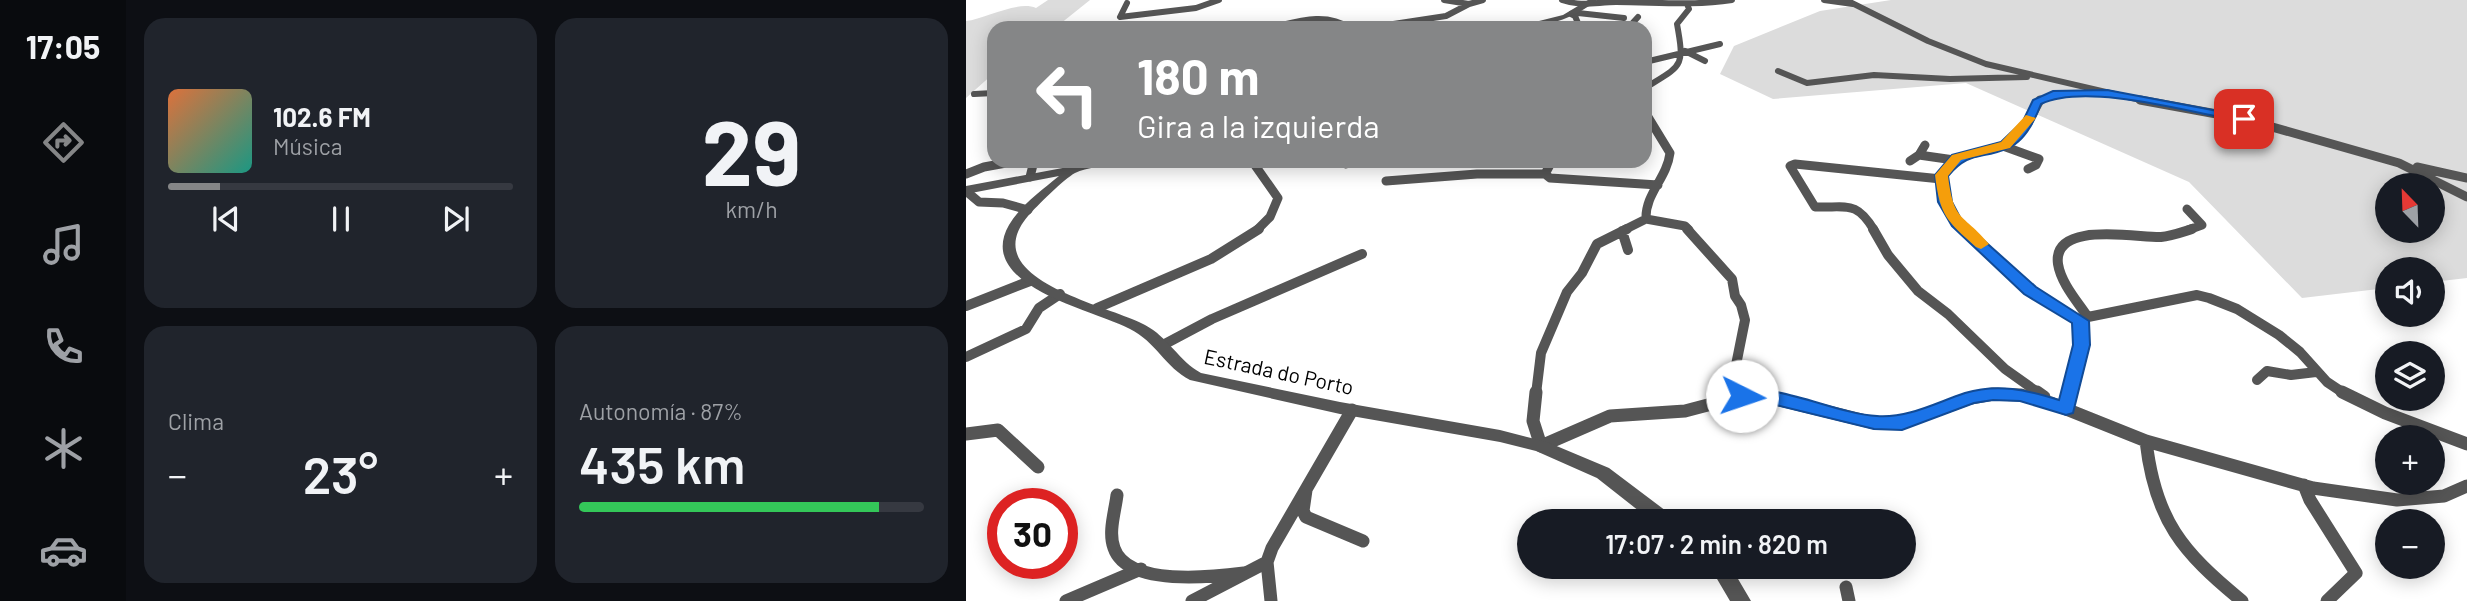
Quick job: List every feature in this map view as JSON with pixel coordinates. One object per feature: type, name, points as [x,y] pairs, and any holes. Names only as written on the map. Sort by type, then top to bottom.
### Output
[{"type":"street","points":[[1127,3],[1120,17],[1196,8],[1219,0]]},
{"type":"street","points":[[1444,0],[1469,4]]},
{"type":"street","points":[[1413,21],[1446,16],[1483,0]]},
{"type":"street","points":[[1562,0],[1576,11],[1624,18]]},
{"type":"street","points":[[1576,11],[1593,0]]},
{"type":"street","points":[[1540,21],[1614,2],[1687,4],[1732,0]]},
{"type":"street","points":[[1824,0],[1845,5],[1850,2],[1928,41],[1986,64],[2107,94],[2244,119],[2403,165],[2467,178]]},
{"type":"street","points":[[1652,84],[1668,76],[1681,59],[1677,24],[1689,9],[1687,4]]},
{"type":"street","points":[[1576,11],[1577,21]]},
{"type":"street","points":[[1634,21],[1638,17]]},
{"type":"street","points":[[1312,21],[1331,18],[1337,21]]},
{"type":"street","points":[[1652,60],[1720,44]]},
{"type":"street","points":[[1682,51],[1705,61]]},
{"type":"street","points":[[1778,71],[1807,83],[1874,75],[1965,79],[2035,75]]},
{"type":"street","points":[[974,94],[987,93]]},
{"type":"street","points":[[1919,155],[1954,159],[2003,146],[2028,123],[2036,102],[2045,97],[2064,93],[2107,94]]},
{"type":"street","points":[[1646,219],[1646,207],[1667,168],[1669,148],[1652,128]]},
{"type":"street","points":[[1910,161],[1919,155],[1925,145]]},
{"type":"street","points":[[2003,146],[2039,159],[2028,169]]},
{"type":"street","points":[[1954,159],[1941,179],[1945,202],[1957,223],[2030,290],[2084,318],[2197,295],[2204,296],[2233,309],[2283,338],[2307,358],[2316,372],[2336,389],[2372,407],[2467,444]]},
{"type":"street","points":[[1941,179],[1797,164],[1790,166],[1815,207],[1855,208],[1863,212],[1888,255],[1918,291],[1948,314],[2005,369],[2052,403]]},
{"type":"street","points":[[2403,165],[2467,197]]},
{"type":"street","points":[[966,174],[987,167]]},
{"type":"street","points":[[1030,177],[1032,168]]},
{"type":"street","points":[[966,191],[1084,168]]},
{"type":"street","points":[[1097,308],[1219,255],[1259,229],[1271,216],[1278,198],[1258,168]]},
{"type":"street","points":[[1545,174],[1548,168]]},
{"type":"street","name":"Estrada do Porto","points":[[1071,171],[1028,209],[1014,227],[1007,249],[1015,269],[1030,281],[1097,308],[1144,331],[1163,345],[1181,369],[1193,376],[1541,446],[1603,473],[1650,509]]},
{"type":"street","points":[[1386,181],[1478,174],[1545,174],[1550,178],[1658,185]]},
{"type":"street","points":[[966,191],[979,202],[1003,203],[1028,209]]},
{"type":"street","points":[[2066,409],[2081,345],[2084,318],[2059,268],[2058,255],[2063,248],[2080,237],[2159,237],[2202,225],[2187,209]]},
{"type":"street","points":[[1742,396],[1736,365],[1745,320],[1735,296],[1732,279],[1685,226],[1646,219],[1597,244],[1567,292],[1541,354],[1533,421],[1541,446],[1610,416],[1685,411],[1742,396],[1776,399],[1874,423],[1902,423],[1971,398],[1993,394],[2021,395],[2052,403],[2146,441],[2304,485],[2397,500],[2444,496],[2467,486]]},
{"type":"street","points":[[1622,231],[1628,250]]},
{"type":"street","points":[[1163,345],[1212,320],[1362,254]]},
{"type":"street","points":[[966,306],[1030,281]]},
{"type":"street","points":[[966,357],[1026,329],[1039,308],[1060,294]]},
{"type":"street","points":[[2257,380],[2267,371],[2291,375],[2316,372]]},
{"type":"street","points":[[1271,601],[1267,562],[1306,487],[1352,410]]},
{"type":"street","points":[[966,434],[998,430],[1038,467]]},
{"type":"street","points":[[2146,441],[2154,490],[2178,540],[2213,578],[2242,601]]},
{"type":"street","points":[[2304,485],[2310,500],[2354,565],[2356,573],[2327,601]]},
{"type":"street","points":[[1306,487],[1303,511],[1306,517],[1363,541]]},
{"type":"street","points":[[1117,495],[1113,536],[1117,555],[1141,569],[1181,578],[1203,579],[1244,573]]},
{"type":"street","points":[[1192,601],[1267,562]]},
{"type":"street","points":[[1066,601],[1141,569]]},
{"type":"street","points":[[1727,579],[1741,601]]},
{"type":"shaded area","points":[[1048,0],[1090,0],[1064,21],[987,21],[987,79],[966,98],[966,21],[1020,6],[1036,8]]},
{"type":"shaded area","points":[[1891,0],[2467,0],[2467,278],[2445,281],[2445,257],[2375,257],[2375,289],[2302,298],[2189,182],[1966,83],[1773,99],[1720,74],[1734,46],[1820,11]]},
{"type":"slow traffic","points":[[1981,244],[1953,219],[1945,202],[1942,175],[1957,158],[2005,145],[2030,118]]},
{"type":"route","points":[[1742,396],[1776,399],[1874,423],[1902,423],[1971,398],[1993,394],[2021,395],[2066,409],[2081,345],[2081,321],[2057,309],[2030,290],[1953,219],[1945,202],[1942,175],[1957,158],[2005,145],[2028,123],[2036,102],[2053,94],[2107,94],[2244,119]]}]
